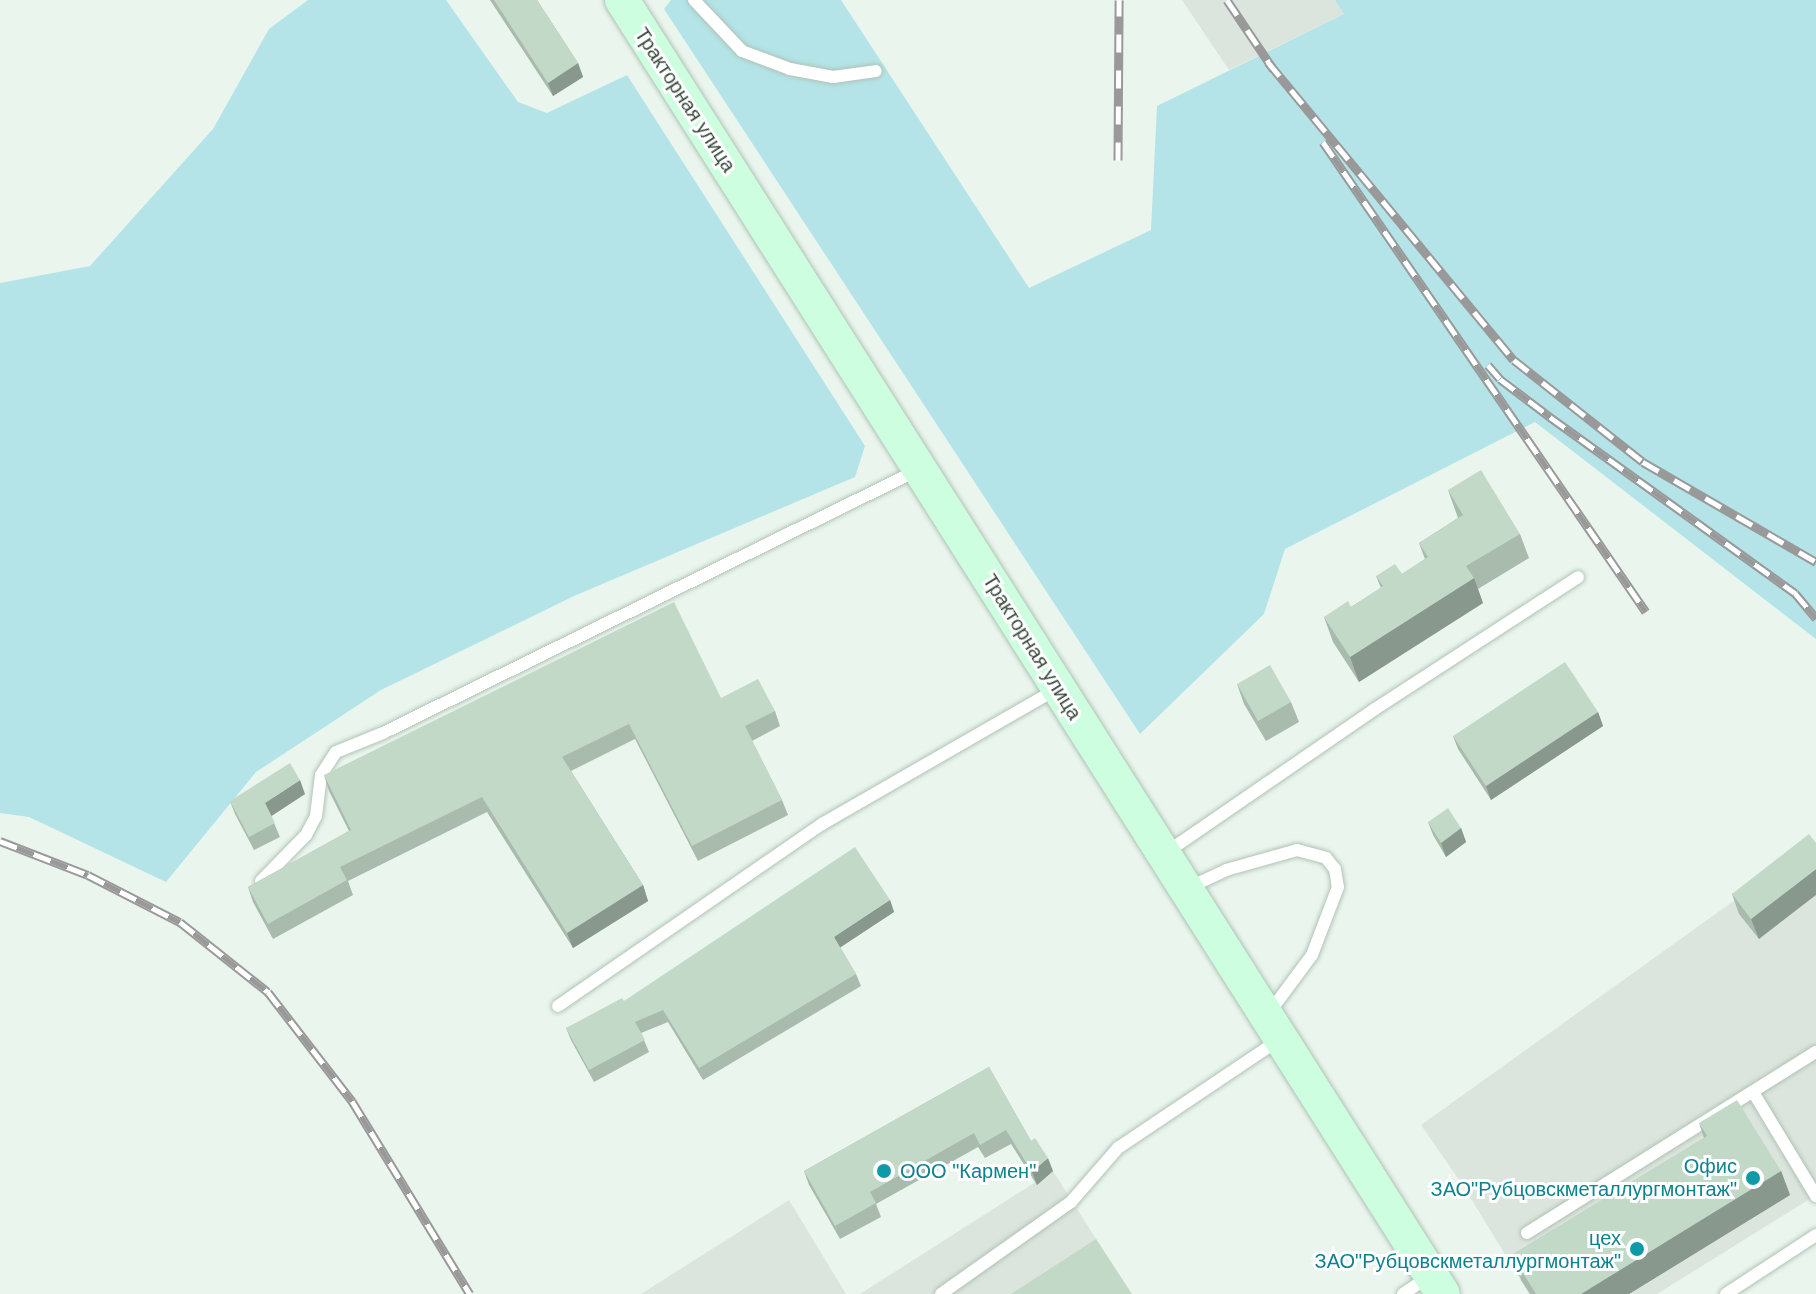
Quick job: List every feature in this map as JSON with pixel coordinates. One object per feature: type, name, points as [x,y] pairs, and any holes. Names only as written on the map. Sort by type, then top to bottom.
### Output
[{"type":"main road","name":"Тракторная улица","points":[[622,0],[1274,1027],[1425,1288]]},
{"type":"lane","points":[[694,0],[742,51],[790,69],[833,77],[876,71]]},
{"type":"lane","points":[[261,881],[306,835],[316,816],[321,775],[336,752],[397,726],[921,469]]},
{"type":"lane","points":[[1164,854],[1375,709],[1578,577]]},
{"type":"lane","points":[[558,1006],[822,824],[1058,688]]},
{"type":"lane","points":[[941,1294],[1071,1202],[1118,1148],[1274,1027],[1312,955],[1338,887],[1335,869],[1326,858],[1297,850],[1226,870],[1186,889]]},
{"type":"lane","points":[[1527,1233],[1816,1052]]},
{"type":"lane","points":[[1753,1092],[1816,1196]]},
{"type":"lane","points":[[1726,1294],[1816,1235]]},
{"type":"shaded area","points":[[308,0],[446,0],[518,102],[547,113],[627,75],[865,446],[855,477],[574,596],[381,690],[256,772],[166,882],[29,817],[0,813],[0,283],[90,266],[213,129],[269,29]]},
{"type":"shaded area","points":[[671,0],[841,0],[1029,288],[1151,230],[1157,106],[1344,14],[1335,0],[1816,0],[1816,639],[1535,422],[1285,549],[1264,614],[1140,734],[664,9]]},
{"type":"shaded area","points":[[1182,0],[1336,0],[1344,14],[1229,70]]},
{"type":"shaded area","points":[[1816,842],[1816,1195],[1657,1294],[1529,1294],[1464,1187],[1421,1125]]},
{"type":"shaded area","points":[[1053,1171],[1131,1294],[860,1294]]},
{"type":"shaded area","points":[[789,1200],[846,1294],[641,1294]]},
{"type":"building","points":[[494,0],[537,0],[578,63],[548,83]]},
{"type":"building","points":[[1481,470],[1520,534],[1466,566],[1474,578],[1350,657],[1324,617],[1348,601],[1351,607],[1383,586],[1376,576],[1395,564],[1402,574],[1428,557],[1419,543],[1463,515],[1448,490]]},
{"type":"building","points":[[674,602],[721,698],[758,679],[775,711],[745,726],[782,800],[692,846],[629,724],[562,757],[643,885],[567,933],[482,797],[340,867],[347,880],[268,924],[248,887],[351,830],[324,775]]},
{"type":"building","points":[[1565,662],[1598,712],[1486,786],[1453,736]]},
{"type":"building","points":[[1270,665],[1291,702],[1258,721],[1237,684]]},
{"type":"building","points":[[290,763],[300,780],[265,803],[275,823],[249,837],[230,801]]},
{"type":"building","points":[[1448,808],[1461,828],[1441,843],[1428,822]]},
{"type":"building","points":[[1809,834],[1816,843],[1816,869],[1751,919],[1732,894]]},
{"type":"building","points":[[855,847],[890,900],[834,937],[856,974],[699,1068],[663,1010],[635,1022],[645,1040],[589,1070],[566,1028],[622,998],[624,1001]]},
{"type":"building","name":"ООО \"Кармен\"","points":[[989,1067],[1031,1141],[1035,1138],[1048,1158],[1032,1172],[1006,1130],[980,1145],[974,1133],[870,1192],[876,1203],[835,1226],[804,1171]]},
{"type":"building","points":[[1737,1100],[1781,1171],[1581,1294],[1536,1294],[1512,1255],[1707,1136],[1699,1123]]},
{"type":"building","points":[[1096,1239],[1132,1294],[1011,1294]]},
{"type":"railway","points":[[1118,160],[1119,0]]},
{"type":"railway","points":[[1227,0],[1274,70]]},
{"type":"railway","points":[[1268,62],[1514,360],[1643,462],[1816,562]]},
{"type":"railway","points":[[1323,142],[1646,612]]},
{"type":"railway","points":[[1488,365],[1500,379],[1550,417],[1795,593],[1816,618]]},
{"type":"railway","points":[[0,841],[88,875],[180,922],[268,992],[352,1101],[470,1294]]},
{"type":"place","name":"ООО \"Кармен\"","points":[[884,1171]]},
{"type":"place","name":"Офис ЗАО\"Рубцовскметаллургмонтаж\"","points":[[1753,1178]]},
{"type":"place","name":"цех ЗАО\"Рубцовскметаллургмонтаж\"","points":[[1637,1249]]}]
